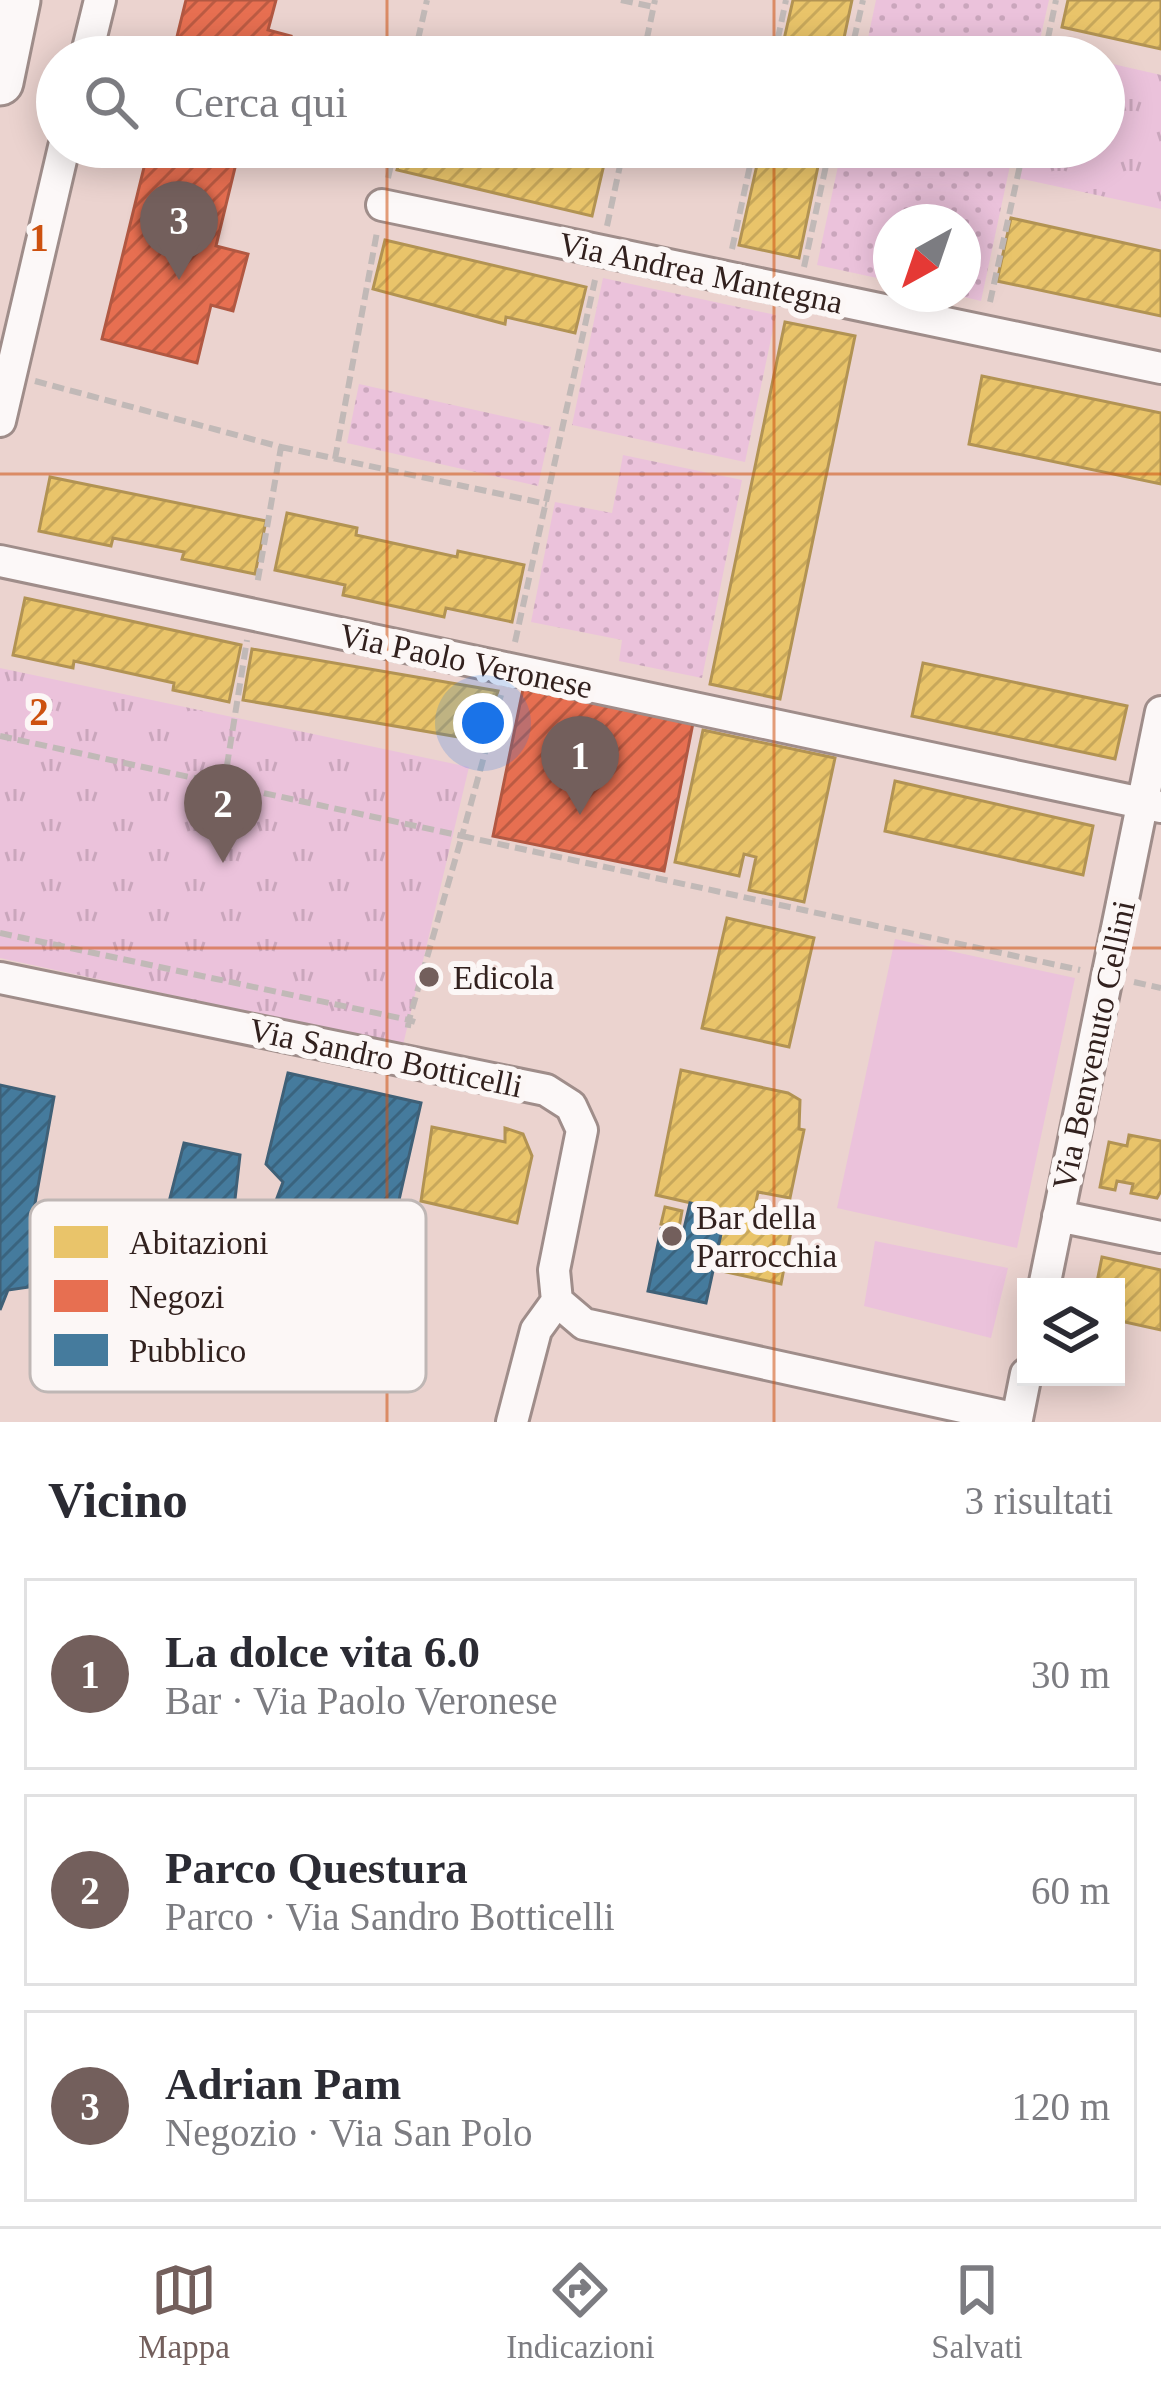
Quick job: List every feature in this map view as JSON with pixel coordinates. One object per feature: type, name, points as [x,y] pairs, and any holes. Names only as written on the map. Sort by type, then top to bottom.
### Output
[{"type":"main road","points":[[0,82],[17,0]]},
{"type":"street","points":[[91,36],[100,0]]},
{"type":"street","points":[[0,421],[59,168]]},
{"type":"street","name":"Via Andrea Mantegna","points":[[382,205],[1161,368]]},
{"type":"street","name":"Via Paolo Veronese","points":[[0,561],[1152,805]]},
{"type":"street","name":"Via Benvenuto Cellini","points":[[1046,1278],[1107,976],[1152,805],[1161,712]]},
{"type":"street","name":"Via Sandro Botticelli","points":[[0,978],[546,1090],[571,1106],[582,1130],[554,1270],[557,1301],[536,1330],[512,1422]]},
{"type":"street","name":"Via Benvenuto Cellini","points":[[1058,1216],[1161,1237]]},
{"type":"street","points":[[557,1301],[584,1324],[1017,1419],[1023,1386]]},
{"type":"path","points":[[419,36],[427,0]]},
{"type":"path","points":[[621,0],[654,4],[648,36]]},
{"type":"path","points":[[778,36],[786,0]]},
{"type":"path","points":[[854,36],[862,0]]},
{"type":"path","points":[[1048,36],[1056,0]]},
{"type":"path","points":[[335,459],[390,168]]},
{"type":"path","points":[[601,252],[619,168]]},
{"type":"path","points":[[726,278],[750,168]]},
{"type":"path","points":[[798,293],[825,168]]},
{"type":"path","points":[[984,332],[1019,168]]},
{"type":"path","points":[[9,374],[281,447],[548,505]]},
{"type":"path","points":[[224,784],[281,447]]},
{"type":"path","points":[[400,1060],[462,836],[1161,988]]},
{"type":"path","points":[[0,933],[412,1021]]},
{"type":"green space","points":[[876,0],[1049,0],[1041,36],[868,36]]},
{"type":"green space","points":[[1125,67],[1161,75],[1161,209],[1018,178],[1020,168],[1125,168]]},
{"type":"green space","points":[[838,168],[1010,168],[981,301],[981,204],[873,204],[873,277],[817,265]]},
{"type":"green space","points":[[603,278],[776,315],[745,462],[572,425]]},
{"type":"green space","points":[[359,384],[551,427],[538,486],[347,443]]},
{"type":"green space","points":[[623,455],[742,480],[702,678],[619,661],[622,640],[531,622],[555,502],[612,513]]},
{"type":"green space","points":[[0,668],[469,767],[403,1045],[0,958]]},
{"type":"green space","points":[[895,939],[1075,978],[1017,1248],[837,1208]]},
{"type":"green space","points":[[875,1241],[1008,1268],[991,1338],[864,1306]]},
{"type":"building: Abitazioni","points":[[793,0],[852,0],[844,36],[785,36]]},
{"type":"building: Abitazioni","points":[[1068,0],[1161,0],[1161,49],[1125,41],[1125,36],[1062,27]]},
{"type":"building: Abitazioni","points":[[398,168],[603,168],[592,216]]},
{"type":"building: Abitazioni","points":[[756,168],[818,168],[799,258],[739,245]]},
{"type":"building: Abitazioni","points":[[1011,218],[1161,251],[1161,316],[997,281]]},
{"type":"building: Abitazioni","points":[[385,240],[586,287],[575,333],[506,317],[505,324],[373,289]]},
{"type":"building: Abitazioni","points":[[785,322],[855,336],[780,699],[710,684]]},
{"type":"building: Abitazioni","points":[[982,376],[1161,413],[1161,484],[969,444]]},
{"type":"building: Abitazioni","points":[[50,477],[266,521],[255,574],[182,559],[184,552],[113,538],[111,546],[39,531]]},
{"type":"building: Abitazioni","points":[[287,513],[357,528],[356,535],[457,557],[458,551],[524,565],[512,622],[446,608],[444,617],[343,595],[345,585],[275,570]]},
{"type":"building: Abitazioni","points":[[25,598],[241,645],[229,702],[173,690],[174,683],[74,661],[73,668],[13,655]]},
{"type":"building: Abitazioni","points":[[252,649],[498,691],[482,741],[243,700]]},
{"type":"building: Abitazioni","points":[[923,663],[1127,706],[1115,759],[912,716]]},
{"type":"building: Abitazioni","points":[[703,730],[835,758],[804,902],[749,890],[756,857],[744,854],[739,876],[675,862]]},
{"type":"building: Abitazioni","points":[[895,781],[1093,826],[1083,875],[885,831]]},
{"type":"building: Abitazioni","points":[[727,918],[814,938],[789,1047],[702,1028]]},
{"type":"building: Abitazioni","points":[[681,1070],[788,1093],[800,1100],[799,1129],[804,1130],[790,1198],[758,1192],[753,1217],[656,1195]]},
{"type":"building: Abitazioni","points":[[432,1127],[505,1142],[505,1128],[523,1134],[532,1156],[517,1223],[421,1200]]},
{"type":"building: Abitazioni","points":[[1129,1135],[1161,1141],[1157,1198],[1131,1193],[1133,1184],[1117,1181],[1115,1190],[1100,1187],[1109,1142],[1127,1146]]},
{"type":"building: Abitazioni","points":[[665,1207],[682,1211],[679,1228],[661,1224]]},
{"type":"building: Abitazioni","points":[[726,1211],[792,1226],[781,1284],[713,1269]]},
{"type":"building: Abitazioni","points":[[1102,1257],[1161,1270],[1161,1330],[1125,1322],[1125,1278],[1098,1278]]},
{"type":"building: Negozi","points":[[186,0],[276,0],[268,30],[291,36],[177,36]]},
{"type":"building: Negozi","points":[[144,168],[235,168],[216,246],[248,254],[233,311],[211,305],[197,363],[102,339]]},
{"type":"building: Negozi","points":[[523,689],[693,723],[664,871],[493,836]]},
{"type":"building: Pubblico","points":[[288,1073],[421,1103],[399,1200],[276,1200],[283,1182],[266,1164]]},
{"type":"building: Pubblico","points":[[0,1085],[54,1097],[36,1200],[30,1200],[30,1287],[8,1290],[0,1310]]},
{"type":"building: Pubblico","points":[[184,1143],[240,1155],[235,1200],[169,1200]]},
{"type":"building: Pubblico","points":[[690,1203],[726,1211],[706,1303],[648,1291],[661,1229],[683,1233]]},
{"type":"place","name":"Adrian Pam","points":[[179,280]]},
{"type":"place","name":"La dolce vita 6.0","points":[[580,815]]},
{"type":"place","name":"Parco Questura","points":[[223,863]]},
{"type":"place","name":"Edicola","points":[[429,977]]},
{"type":"place","name":"Bar della Parrocchia","points":[[672,1236]]}]
